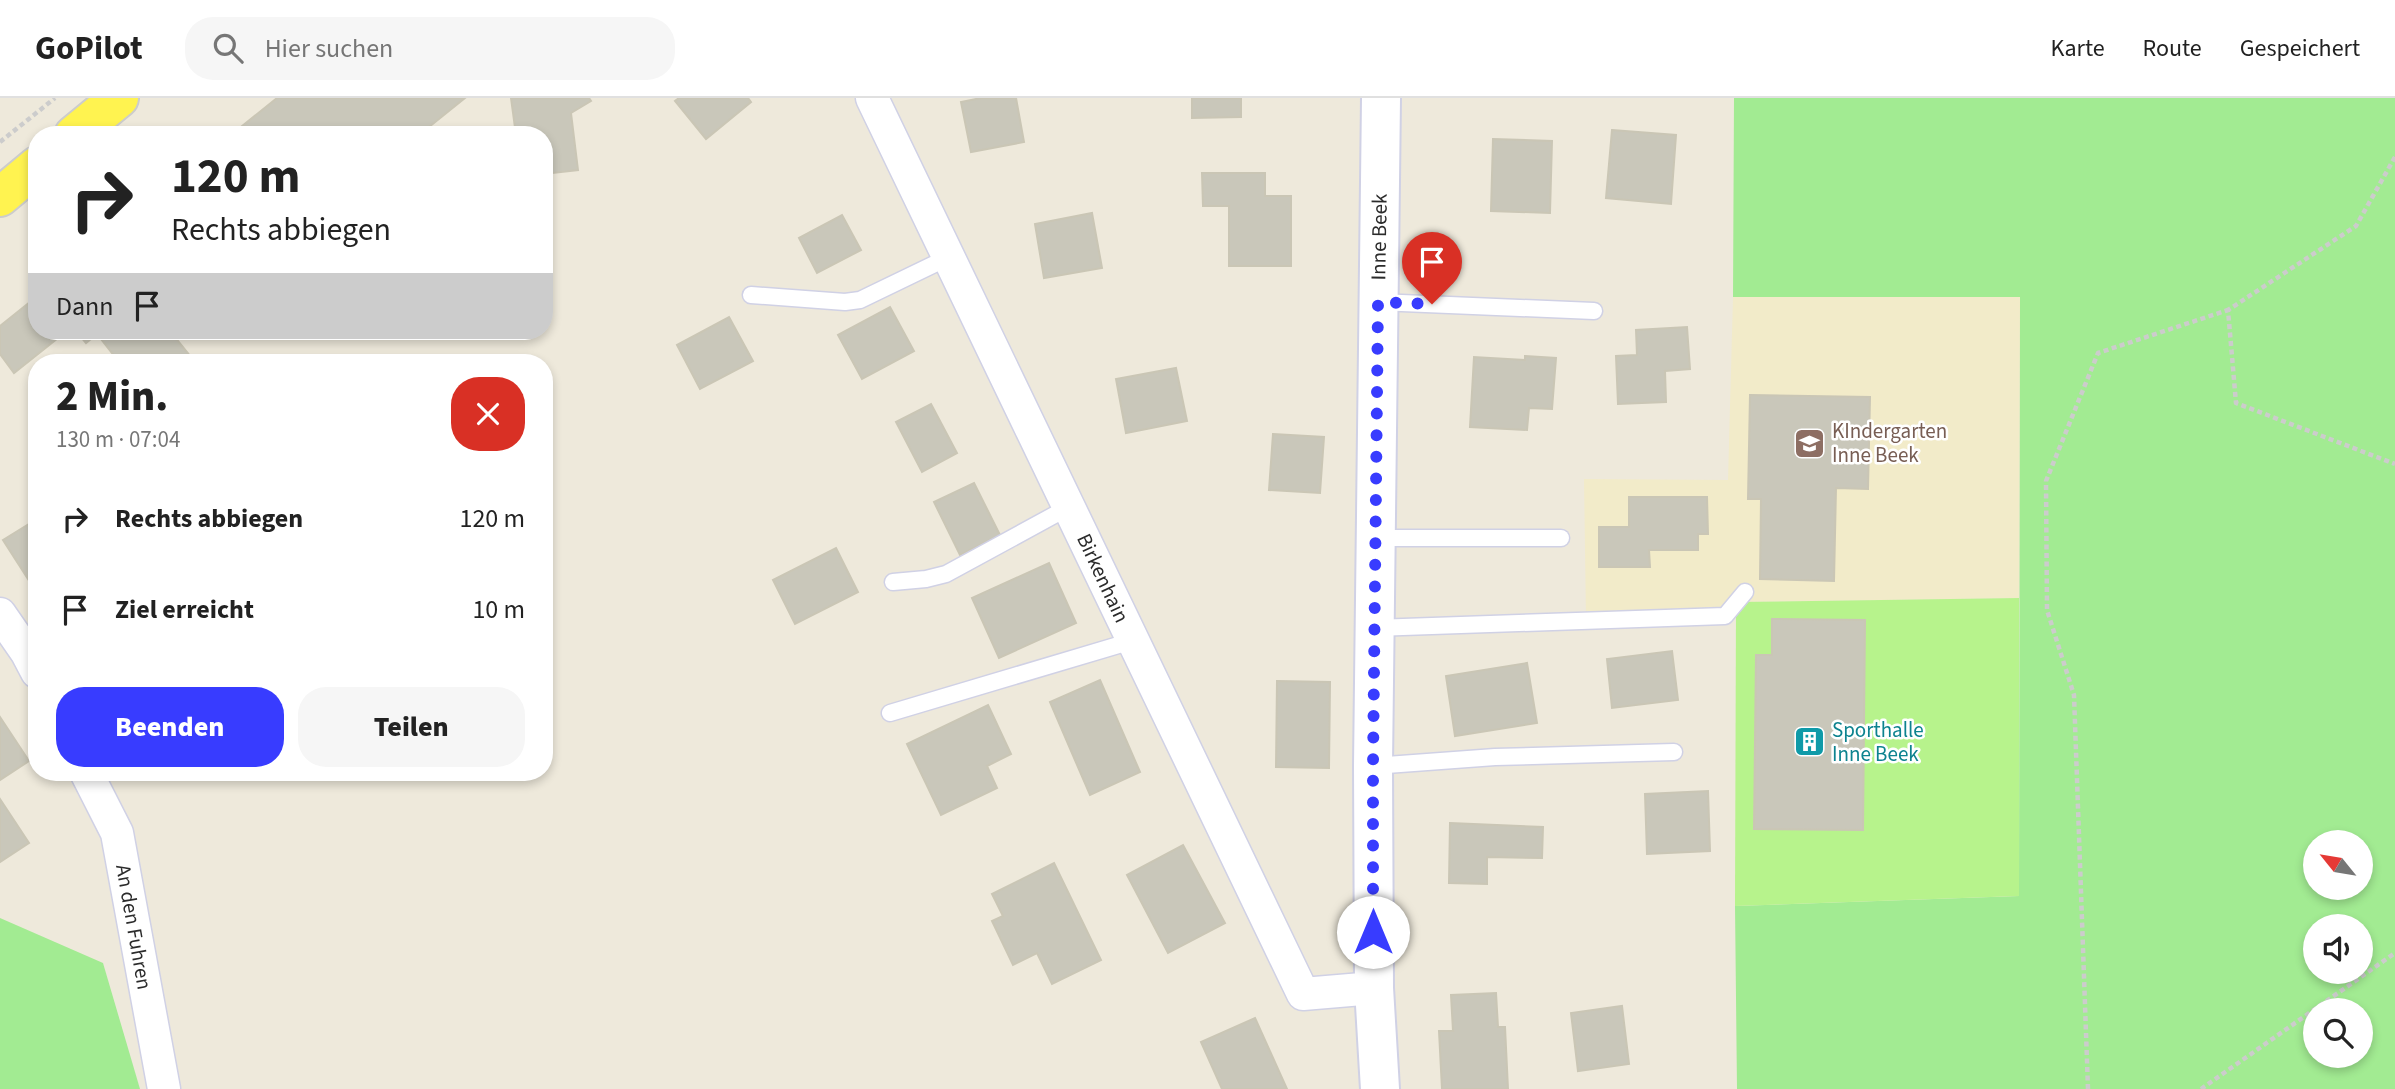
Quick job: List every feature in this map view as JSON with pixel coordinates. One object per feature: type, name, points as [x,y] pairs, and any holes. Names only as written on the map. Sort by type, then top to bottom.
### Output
[{"type":"main road","points":[[85,126],[119,98]]},
{"type":"main road","points":[[0,197],[28,174]]},
{"type":"street","name":"Birkenhain","points":[[872,98],[1303,994],[1374,988]]},
{"type":"street","name":"Inne Beek","points":[[1380,1089],[1374,988],[1373,766],[1381,98]]},
{"type":"street","points":[[0,614],[28,655]]},
{"type":"street","name":"An den Fuhren","points":[[91,781],[117,833],[164,1089]]},
{"type":"lane","points":[[751,295],[845,302],[860,300],[949,257]]},
{"type":"lane","points":[[1378,302],[1594,311]]},
{"type":"lane","points":[[893,582],[926,579],[946,573],[1069,507]]},
{"type":"lane","points":[[1375,538],[1560,538]]},
{"type":"lane","points":[[1374,628],[1725,616],[1745,592]]},
{"type":"lane","points":[[890,713],[1132,640]]},
{"type":"lane","points":[[1373,766],[1495,757],[1674,752]]},
{"type":"path","points":[[0,142],[55,98]]},
{"type":"path","points":[[2088,1089],[2074,695],[2047,610],[2046,481],[2098,353],[2228,310],[2356,226],[2395,158]]},
{"type":"path","points":[[2228,310],[2236,403],[2395,464]]},
{"type":"path","points":[[2201,1089],[2395,953]]},
{"type":"shaded area","points":[[1733,297],[2020,297],[2019,598],[1736,602],[1725,616],[1586,619],[1584,479],[1728,480]]},
{"type":"green space","points":[[1734,98],[2395,98],[2395,1089],[1737,1089],[1735,906],[2019,896],[2020,297],[1733,297]]},
{"type":"green space","points":[[2019,598],[2019,896],[1735,906],[1736,602]]},
{"type":"green space","points":[[0,918],[103,963],[140,1089],[0,1089]]},
{"type":"building","points":[[277,98],[465,98],[430,126],[242,126]]},
{"type":"building","points":[[511,98],[589,98],[591,101],[571,113],[578,170],[553,173],[553,126],[515,126]]},
{"type":"building","points":[[679,98],[748,98],[751,102],[706,139],[675,101]]},
{"type":"building","points":[[981,98],[1016,98],[1024,142],[971,152],[961,102]]},
{"type":"building","points":[[1192,98],[1241,98],[1241,117],[1192,118]]},
{"type":"building","points":[[1612,130],[1676,135],[1671,204],[1606,198]]},
{"type":"building","points":[[1493,139],[1552,141],[1550,213],[1491,211]]},
{"type":"building","points":[[1202,173],[1265,173],[1265,196],[1291,196],[1291,266],[1229,266],[1229,206],[1203,206]]},
{"type":"building","points":[[1092,213],[1102,268],[1044,278],[1035,224]]},
{"type":"building","points":[[842,215],[861,250],[817,273],[799,238]]},
{"type":"building","points":[[28,304],[28,340],[55,340],[38,354],[28,354],[28,362],[14,373],[0,354],[0,326]]},
{"type":"building","points":[[890,307],[914,351],[862,379],[838,335]]},
{"type":"building","points":[[729,317],[753,361],[700,389],[677,345]]},
{"type":"building","points":[[1687,327],[1690,369],[1665,371],[1666,402],[1618,404],[1616,356],[1637,355],[1636,330]]},
{"type":"building","points":[[102,340],[177,340],[189,354],[113,354]]},
{"type":"building","points":[[1525,356],[1556,358],[1552,409],[1529,408],[1527,430],[1470,427],[1474,357],[1525,360]]},
{"type":"building","points":[[1176,368],[1187,421],[1126,433],[1116,379]]},
{"type":"building","name":"KIndergarten Inne Beek","points":[[1750,395],[1870,397],[1868,489],[1836,488],[1834,581],[1760,579],[1761,499],[1748,499]]},
{"type":"building","points":[[931,404],[957,453],[922,472],[896,422]]},
{"type":"building","points":[[1273,434],[1324,437],[1320,493],[1269,490]]},
{"type":"building","points":[[974,483],[1000,535],[960,555],[934,502]]},
{"type":"building","points":[[1629,497],[1707,497],[1708,534],[1698,534],[1698,550],[1649,550],[1650,567],[1599,567],[1599,527],[1629,527]]},
{"type":"building","points":[[28,525],[28,579],[3,540]]},
{"type":"building","points":[[836,548],[858,592],[795,624],[773,580]]},
{"type":"building","points":[[1049,563],[1076,623],[999,658],[972,598]]},
{"type":"building","name":"Sporthalle Inne Beek","points":[[1772,619],[1865,620],[1863,830],[1754,829],[1756,655],[1772,655]]},
{"type":"building","points":[[1672,651],[1678,700],[1612,708],[1607,659]]},
{"type":"building","points":[[1527,663],[1537,723],[1455,736],[1446,676]]},
{"type":"building","points":[[1100,680],[1140,772],[1090,795],[1050,702]]},
{"type":"building","points":[[1277,681],[1330,682],[1329,768],[1276,767]]},
{"type":"building","points":[[988,705],[1011,754],[987,766],[997,788],[941,815],[907,744]]},
{"type":"building","points":[[0,717],[28,762],[0,780]]},
{"type":"building","points":[[1708,791],[1710,851],[1647,854],[1645,794]]},
{"type":"building","points":[[0,799],[29,843],[0,862]]},
{"type":"building","points":[[1450,823],[1543,827],[1542,858],[1487,857],[1487,884],[1449,883]]},
{"type":"building","points":[[1183,845],[1225,923],[1168,953],[1127,875]]},
{"type":"building","points":[[1054,863],[1101,960],[1052,984],[1037,953],[1013,965],[992,921],[1003,916],[992,894]]},
{"type":"building","points":[[1496,993],[1498,1027],[1505,1027],[1508,1089],[1442,1089],[1439,1031],[1453,1031],[1451,995]]},
{"type":"building","points":[[1622,1006],[1629,1064],[1578,1071],[1571,1013]]},
{"type":"building","points":[[1255,1018],[1287,1089],[1222,1089],[1201,1042]]},
{"type":"place","name":"KIndergarten Inne Beek","points":[[1809,443]]},
{"type":"place","name":"Sporthalle Inne Beek","points":[[1809,742]]},
{"type":"route","points":[[1373,932],[1378,302],[1432,304]]}]
